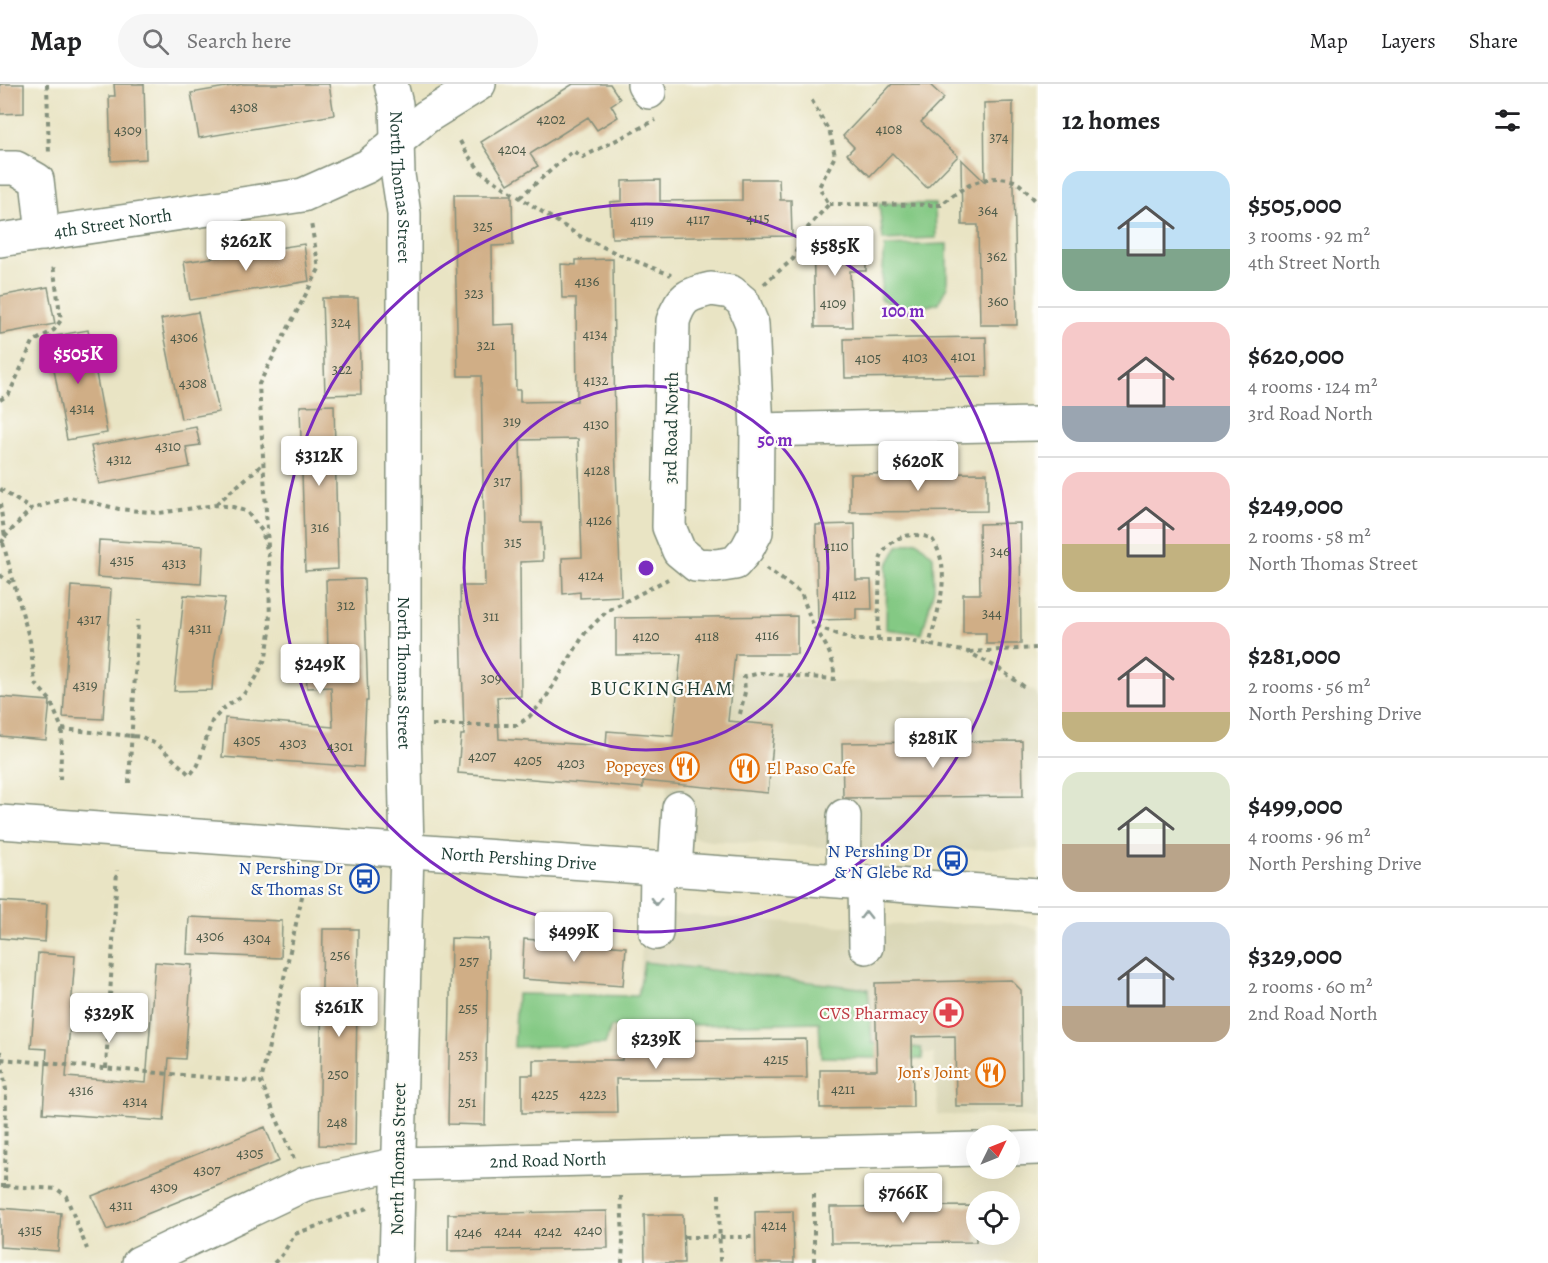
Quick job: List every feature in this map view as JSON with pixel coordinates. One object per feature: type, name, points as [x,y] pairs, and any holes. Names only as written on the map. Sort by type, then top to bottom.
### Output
[{"type":"street","name":"North Thomas Street","points":[[392,84],[396,104],[396,142],[404,214],[406,850],[396,1263]]},
{"type":"street","name":"4th Street North","points":[[0,240],[303,195],[368,166],[426,117],[479,84]]},
{"type":"street","points":[[0,168],[16,168],[37,180],[42,234]]},
{"type":"street","name":"3rd Road North","points":[[711,289],[731,292],[743,302],[752,324],[757,430],[756,532],[747,549],[735,563],[716,566],[696,565],[678,551],[669,527],[673,321],[679,304],[690,295],[711,289]]},
{"type":"street","points":[[757,430],[1038,424]]},
{"type":"street","points":[[656,933],[666,868],[679,808]]},
{"type":"street","points":[[844,816],[866,947]]},
{"type":"street","name":"North Pershing Drive","points":[[0,822],[1038,895]]},
{"type":"street","points":[[1020,1149],[1038,1148]]},
{"type":"street","name":"2nd Road North","points":[[139,1263],[305,1184],[398,1164],[966,1149]]},
{"type":"path","points":[[47,84],[49,162]]},
{"type":"path","points":[[520,197],[573,151],[583,157],[653,97]]},
{"type":"path","points":[[811,99],[830,133],[835,156],[819,187],[829,204]]},
{"type":"path","points":[[460,141],[482,173],[578,235],[620,255],[671,274],[676,279]]},
{"type":"path","points":[[762,285],[793,259],[804,232],[829,204],[941,205],[961,188],[993,178],[1015,181],[1038,203]]},
{"type":"path","points":[[62,729],[142,737],[158,745],[190,775],[198,765],[212,721],[225,707],[243,695],[256,678],[266,657],[270,632],[269,557],[259,384],[319,269],[310,219]]},
{"type":"path","points":[[0,400],[9,394],[33,342],[54,330],[61,320],[53,265]]},
{"type":"path","points":[[216,505],[263,464]]},
{"type":"path","points":[[0,489],[31,509]]},
{"type":"path","points":[[60,780],[62,729],[50,700],[35,683],[30,641],[1,544],[31,509],[70,497],[119,509],[159,513],[216,505],[233,507],[247,512],[262,531],[269,557]]},
{"type":"path","points":[[0,504],[5,537]]},
{"type":"path","points":[[878,640],[882,553],[893,542],[914,534],[932,539],[940,554],[943,570],[929,646]]},
{"type":"path","points":[[740,714],[745,692],[744,678],[760,673],[834,679],[835,665],[813,625],[801,593],[760,564]]},
{"type":"path","points":[[404,725],[518,726],[544,699],[585,633],[607,610],[696,565]]},
{"type":"path","points":[[0,575],[13,585]]},
{"type":"path","points":[[129,783],[138,620]]},
{"type":"path","points":[[813,625],[854,640],[904,640],[968,652],[1035,648]]},
{"type":"path","points":[[968,652],[998,668],[1026,688]]},
{"type":"path","points":[[106,1068],[117,870]]},
{"type":"path","points":[[305,883],[261,1082],[305,1184]]},
{"type":"path","points":[[0,1051],[6,1090],[2,1186],[57,1189],[66,1196],[87,1249]]},
{"type":"path","points":[[1,1059],[261,1082]]},
{"type":"path","points":[[719,1194],[720,1263]]},
{"type":"path","points":[[814,1194],[814,1263]]},
{"type":"path","points":[[621,1196],[622,1263]]},
{"type":"path","points":[[274,1263],[296,1234],[367,1208]]},
{"type":"path","points":[[684,1237],[755,1237]]},
{"type":"shaded area","points":[[674,666],[836,682],[1011,679],[1038,694],[1038,849],[880,850],[709,841],[665,831]]},
{"type":"shaded area","points":[[648,912],[843,926],[1005,922],[1035,928],[1038,931],[1038,1120],[1010,1115],[938,1115],[934,1054],[846,1055],[846,1011],[637,1013],[642,947]]},
{"type":"green space","points":[[879,203],[935,204],[936,238],[883,240]]},
{"type":"green space","points":[[947,244],[947,287],[938,303],[909,308],[880,299],[885,246]]},
{"type":"green space","points":[[917,541],[933,556],[934,589],[922,634],[886,629],[887,566],[898,546]]},
{"type":"green space","points":[[644,962],[868,989],[872,1043],[921,1048],[923,1059],[821,1057],[819,1022],[611,1027],[605,1044],[514,1047],[517,994],[638,996]]},
{"type":"building","points":[[0,84],[24,84],[24,113],[0,114]]},
{"type":"building","points":[[114,84],[144,84],[146,159],[111,161],[109,96],[115,96]]},
{"type":"building","points":[[243,84],[329,84],[334,115],[199,138],[191,93]]},
{"type":"building","points":[[573,84],[610,84],[620,99],[611,105],[618,117],[597,130],[588,117],[530,154],[538,166],[508,184],[481,142]]},
{"type":"building","points":[[892,84],[929,84],[944,98],[921,122],[958,156],[927,188],[892,153],[870,176],[847,154],[854,147],[843,136]]},
{"type":"building","points":[[1013,102],[1012,185],[1014,185],[1017,325],[980,325],[978,225],[962,225],[961,159],[985,182],[984,103]]},
{"type":"building","points":[[742,179],[779,179],[780,200],[791,200],[792,236],[612,238],[610,202],[622,201],[622,181],[660,180],[660,201],[742,200]]},
{"type":"building","points":[[454,195],[512,195],[513,245],[492,246],[493,325],[515,324],[516,390],[520,390],[520,402],[577,401],[576,298],[562,298],[561,264],[576,265],[576,260],[613,259],[615,444],[621,596],[580,598],[580,592],[563,594],[562,558],[582,557],[578,439],[520,440],[522,523],[542,523],[543,561],[520,562],[521,696],[497,697],[499,739],[606,746],[607,731],[673,736],[681,654],[616,655],[616,618],[797,616],[797,654],[735,654],[728,721],[775,725],[768,793],[643,781],[643,788],[458,773],[461,735],[464,735],[460,586],[485,586],[481,376],[458,376]]},
{"type":"building","points":[[813,233],[849,233],[849,242],[866,242],[866,271],[850,271],[852,327],[815,327]]},
{"type":"building","points":[[304,244],[309,281],[190,300],[184,262]]},
{"type":"building","points":[[48,287],[55,324],[0,334],[0,296]]},
{"type":"building","points":[[322,298],[358,298],[361,394],[325,395]]},
{"type":"building","points":[[198,312],[219,412],[181,419],[161,319]]},
{"type":"building","points":[[88,330],[107,433],[67,440],[48,337]]},
{"type":"building","points":[[986,337],[987,376],[845,378],[844,339]]},
{"type":"building","points":[[334,405],[338,569],[305,571],[300,406]]},
{"type":"building","points":[[196,427],[200,445],[186,447],[190,467],[99,484],[91,446]]},
{"type":"building","points":[[987,473],[987,511],[850,512],[850,474]]},
{"type":"building","points":[[1020,523],[1021,644],[986,644],[986,633],[963,633],[963,594],[980,594],[979,524]]},
{"type":"building","points":[[855,524],[856,580],[871,580],[872,609],[856,609],[856,619],[818,620],[816,525]]},
{"type":"building","points":[[99,540],[203,546],[201,584],[97,577]]},
{"type":"building","points":[[364,579],[368,701],[366,701],[363,767],[222,757],[225,718],[333,727],[331,687],[307,688],[305,652],[328,651],[326,580]]},
{"type":"building","points":[[71,586],[111,589],[103,719],[63,717]]},
{"type":"building","points":[[184,595],[225,598],[214,662],[212,690],[174,691]]},
{"type":"building","points":[[0,697],[50,701],[46,740],[0,736]]},
{"type":"building","points":[[1022,741],[1023,796],[843,798],[842,743]]},
{"type":"building","points":[[0,901],[47,904],[45,942],[0,938]]},
{"type":"building","points":[[189,917],[282,921],[281,958],[187,954]]},
{"type":"building","points":[[323,929],[358,929],[355,1146],[319,1145]]},
{"type":"building","points":[[451,938],[488,939],[485,1125],[448,1124]]},
{"type":"building","points":[[524,939],[626,947],[623,986],[522,979]]},
{"type":"building","points":[[38,953],[75,956],[66,1077],[146,1083],[155,962],[192,965],[185,1059],[169,1058],[164,1121],[43,1113],[47,1049],[31,1048]]},
{"type":"building","points":[[1011,980],[1021,990],[1022,1106],[956,1106],[955,1036],[912,1037],[913,1107],[820,1108],[820,1070],[877,1070],[875,983]]},
{"type":"building","points":[[806,1039],[807,1078],[616,1079],[617,1112],[522,1113],[522,1075],[533,1075],[533,1060],[622,1060],[622,1041]]},
{"type":"building","points":[[265,1127],[279,1161],[107,1230],[92,1196]]},
{"type":"building","points":[[966,1206],[966,1242],[831,1243],[830,1207]]},
{"type":"building","points":[[0,1208],[61,1213],[58,1251],[0,1247]]},
{"type":"building","points":[[607,1211],[608,1248],[448,1251],[448,1214]]},
{"type":"building","points":[[793,1211],[794,1263],[756,1263],[755,1212]]},
{"type":"building","points":[[644,1215],[683,1215],[684,1263],[645,1263]]},
{"type":"place","name":"Popeyes","points":[[685,766]]},
{"type":"place","name":"El Paso Cafe","points":[[745,768]]},
{"type":"place","name":"N Pershing Dr & N Glebe Rd","points":[[953,861]]},
{"type":"place","name":"N Pershing Dr & Thomas St","points":[[364,878]]},
{"type":"place","name":"CVS Pharmacy","points":[[949,1013]]},
{"type":"place","name":"Jon’s Joint","points":[[990,1072]]},
{"type":"district","name":"BUCKINGHAM","points":[[662,688]]}]
